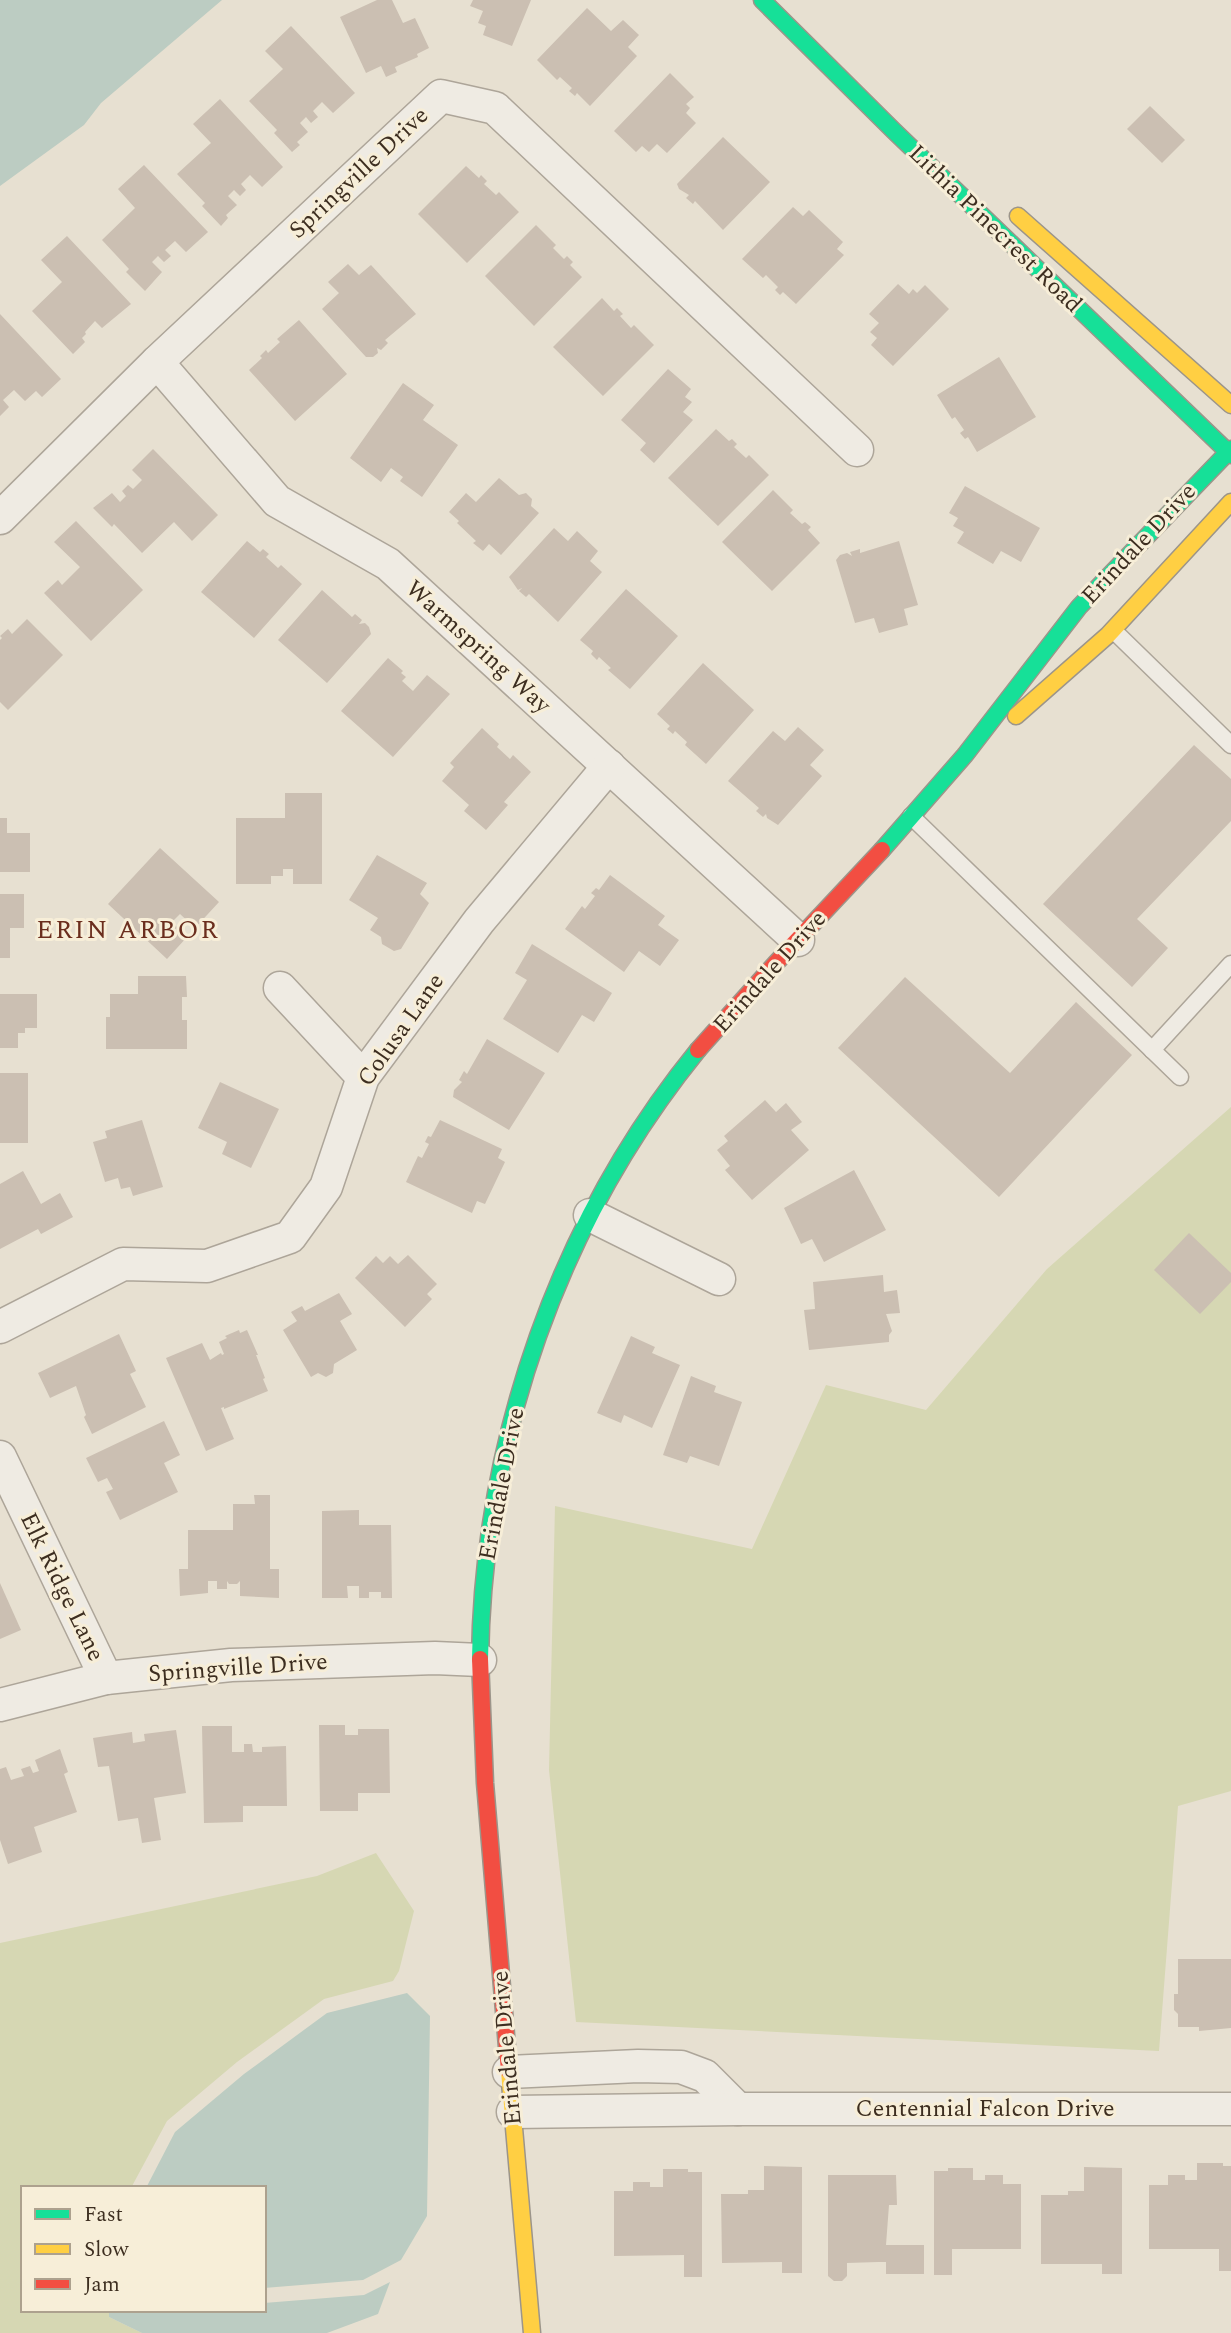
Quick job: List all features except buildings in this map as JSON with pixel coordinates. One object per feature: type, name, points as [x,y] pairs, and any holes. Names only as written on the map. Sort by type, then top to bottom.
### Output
[{"type":"street","name":"Lithia Pinecrest Road","points":[[762,0],[894,131],[1229,452]]},
{"type":"street","points":[[773,0],[886,100]]},
{"type":"street","name":"Springville Drive","points":[[0,518],[157,362],[441,96],[495,108],[857,450]]},
{"type":"street","name":"Lithia Pinecrest Road","points":[[1009,208],[1231,405]]},
{"type":"street","name":"Warmspring Way","points":[[157,362],[277,500],[388,564],[797,940]]},
{"type":"street","name":"Erindale Drive","points":[[533,2333],[485,1782],[480,1660],[482,1596],[490,1529],[520,1391],[537,1337],[590,1215],[636,1134],[677,1078],[797,940],[949,775],[1077,609],[1229,452]]},
{"type":"street","name":"Erindale Drive","points":[[949,775],[1113,630],[1226,512],[1231,502]]},
{"type":"street","name":"Colusa Lane","points":[[0,1327],[123,1264],[207,1266],[289,1237],[326,1187],[363,1077],[479,921],[609,766]]},
{"type":"street","points":[[280,988],[363,1077]]},
{"type":"street","points":[[590,1215],[719,1279]]},
{"type":"street","name":"Elk Ridge Lane","points":[[0,1457],[106,1678]]},
{"type":"street","name":"Springville Drive","points":[[0,1705],[106,1678],[231,1665],[435,1658],[480,1660]]},
{"type":"street","points":[[509,2072],[669,2066],[692,2071],[715,2084],[738,2109]]},
{"type":"street","points":[[628,2067],[630,2110]]},
{"type":"street","name":"Centennial Falcon Drive","points":[[513,2112],[1231,2109]]},
{"type":"lane","points":[[1113,630],[1231,745]]},
{"type":"lane","points":[[911,816],[1180,1077]]},
{"type":"lane","points":[[1152,1050],[1231,964]]},
{"type":"green space","points":[[1231,1107],[1231,1791],[1178,1806],[1159,2051],[576,2022],[549,1770],[555,1506],[752,1549],[826,1385],[926,1410],[1047,1269]]},
{"type":"green space","points":[[376,1853],[414,1911],[399,1971],[393,1981],[324,1999],[237,2062],[167,2121],[132,2186],[21,2186],[21,2312],[109,2312],[109,2317],[142,2333],[0,2333],[0,1943],[317,1876]]},
{"type":"shaded area","points":[[0,0],[222,0],[101,103],[84,125],[0,186]]},
{"type":"shaded area","points":[[407,1993],[430,2016],[427,2216],[401,2260],[363,2280],[266,2288],[266,2186],[147,2186],[175,2132],[244,2074],[327,2013]]},
{"type":"shaded area","points":[[390,2282],[378,2314],[327,2333],[142,2333],[109,2317],[109,2312],[266,2312],[266,2303],[364,2295]]},
{"type":"traffic: fast","points":[[762,0],[894,131],[1231,455]]},
{"type":"traffic: fast","points":[[882,850],[965,755],[1079,607],[1231,449]]},
{"type":"traffic: fast","points":[[480,1659],[485,1577],[496,1495],[514,1415],[538,1336],[569,1260],[606,1186],[649,1116],[698,1050]]},
{"type":"traffic: slow","points":[[1018,216],[1231,405]]},
{"type":"traffic: slow","points":[[1016,716],[1108,635],[1231,502]]},
{"type":"traffic: slow","points":[[509,2071],[532,2333]]},
{"type":"traffic: jam","points":[[698,1050],[882,850]]},
{"type":"traffic: jam","points":[[480,1659],[485,1783],[509,2071]]},
{"type":"district","name":"ERIN ARBOR","points":[[128,930]]}]
